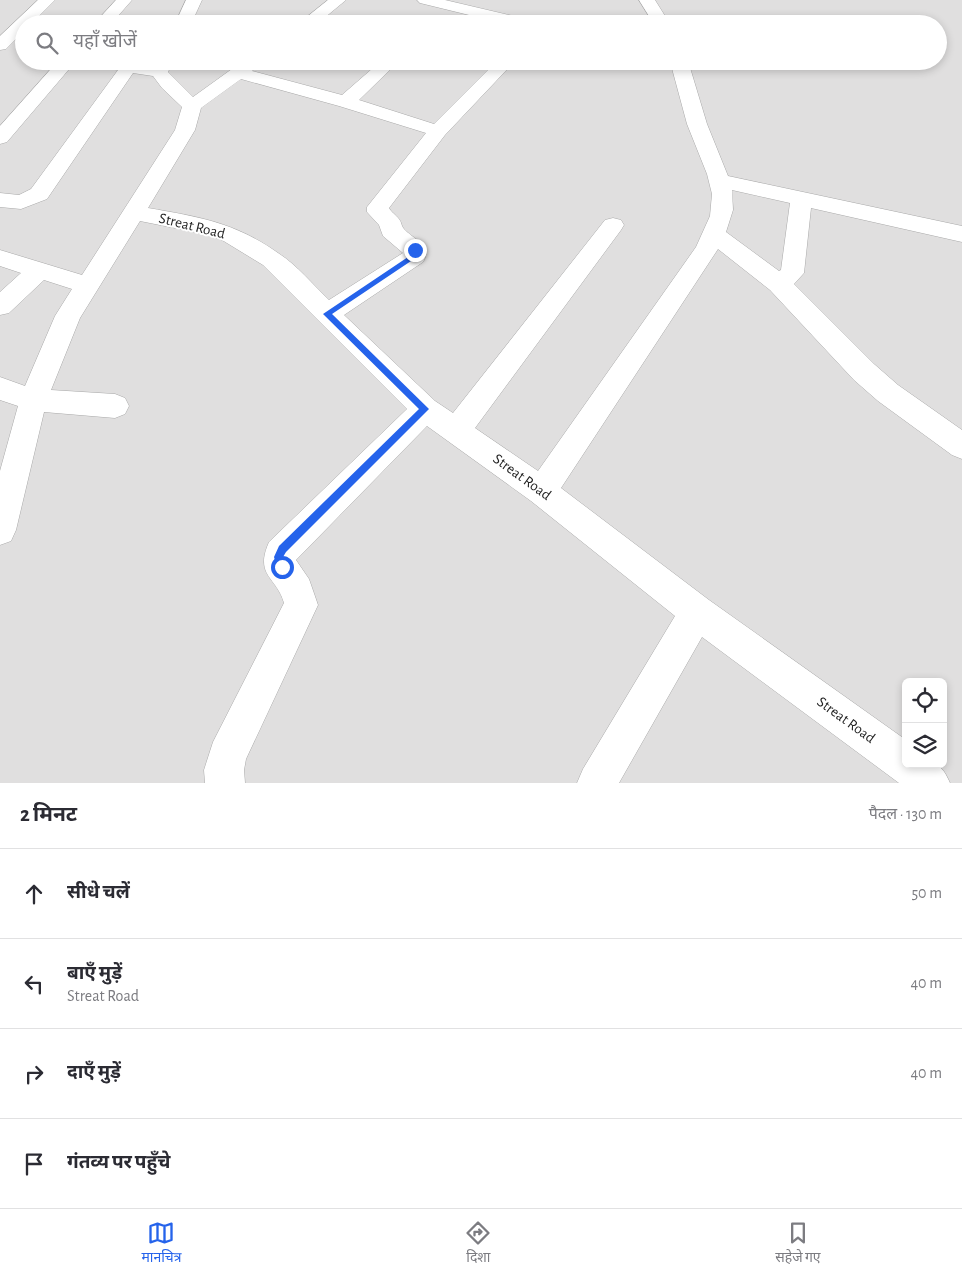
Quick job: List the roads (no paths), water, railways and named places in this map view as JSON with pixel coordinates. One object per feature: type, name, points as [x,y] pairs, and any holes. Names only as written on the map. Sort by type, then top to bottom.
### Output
[{"type":"street","points":[[31,15],[47,0]]},
{"type":"street","points":[[110,15],[124,0]]},
{"type":"street","points":[[186,15],[194,0]]},
{"type":"street","points":[[318,15],[338,0]]},
{"type":"street","points":[[425,0],[490,15]]},
{"type":"street","points":[[647,0],[656,15]]},
{"type":"street","points":[[442,15],[452,6]]},
{"type":"street","points":[[0,44],[15,30]]},
{"type":"street","points":[[0,44],[15,46]]},
{"type":"street","points":[[0,138],[60,70]]},
{"type":"street","points":[[0,200],[21,202],[38,194],[127,70]]},
{"type":"street","points":[[163,70],[168,84],[192,106]]},
{"type":"street","points":[[0,530],[33,400],[58,337],[86,285],[134,213],[185,130],[192,106],[243,70]]},
{"type":"street","points":[[255,70],[346,102],[438,131]]},
{"type":"street","points":[[346,102],[381,70]]},
{"type":"street","points":[[327,314],[415,256],[415,250],[391,231],[390,222],[378,212],[378,207],[438,131],[498,70]]},
{"type":"street","points":[[542,492],[706,250],[719,223],[723,203],[720,181],[696,122],[682,70]]},
{"type":"street","points":[[720,181],[962,234]]},
{"type":"street","points":[[780,284],[792,273],[802,198]]},
{"type":"street","name":"Streat Road","points":[[134,213],[210,228],[249,245],[271,259],[425,409],[542,492],[696,612],[902,761]]},
{"type":"street","points":[[456,431],[613,225]]},
{"type":"street","points":[[714,234],[780,284],[870,377],[924,421],[962,446]]},
{"type":"street","points":[[0,258],[86,285]]},
{"type":"street","points":[[0,306],[40,270]]},
{"type":"street","points":[[0,388],[33,400],[115,406]]},
{"type":"street","points":[[225,783],[224,770],[228,756],[301,605],[299,593],[279,561],[280,553],[425,409]]},
{"type":"street","points":[[597,783],[696,612]]},
{"type":"street","name":"Streat Road","points":[[911,768],[930,783]]}]
